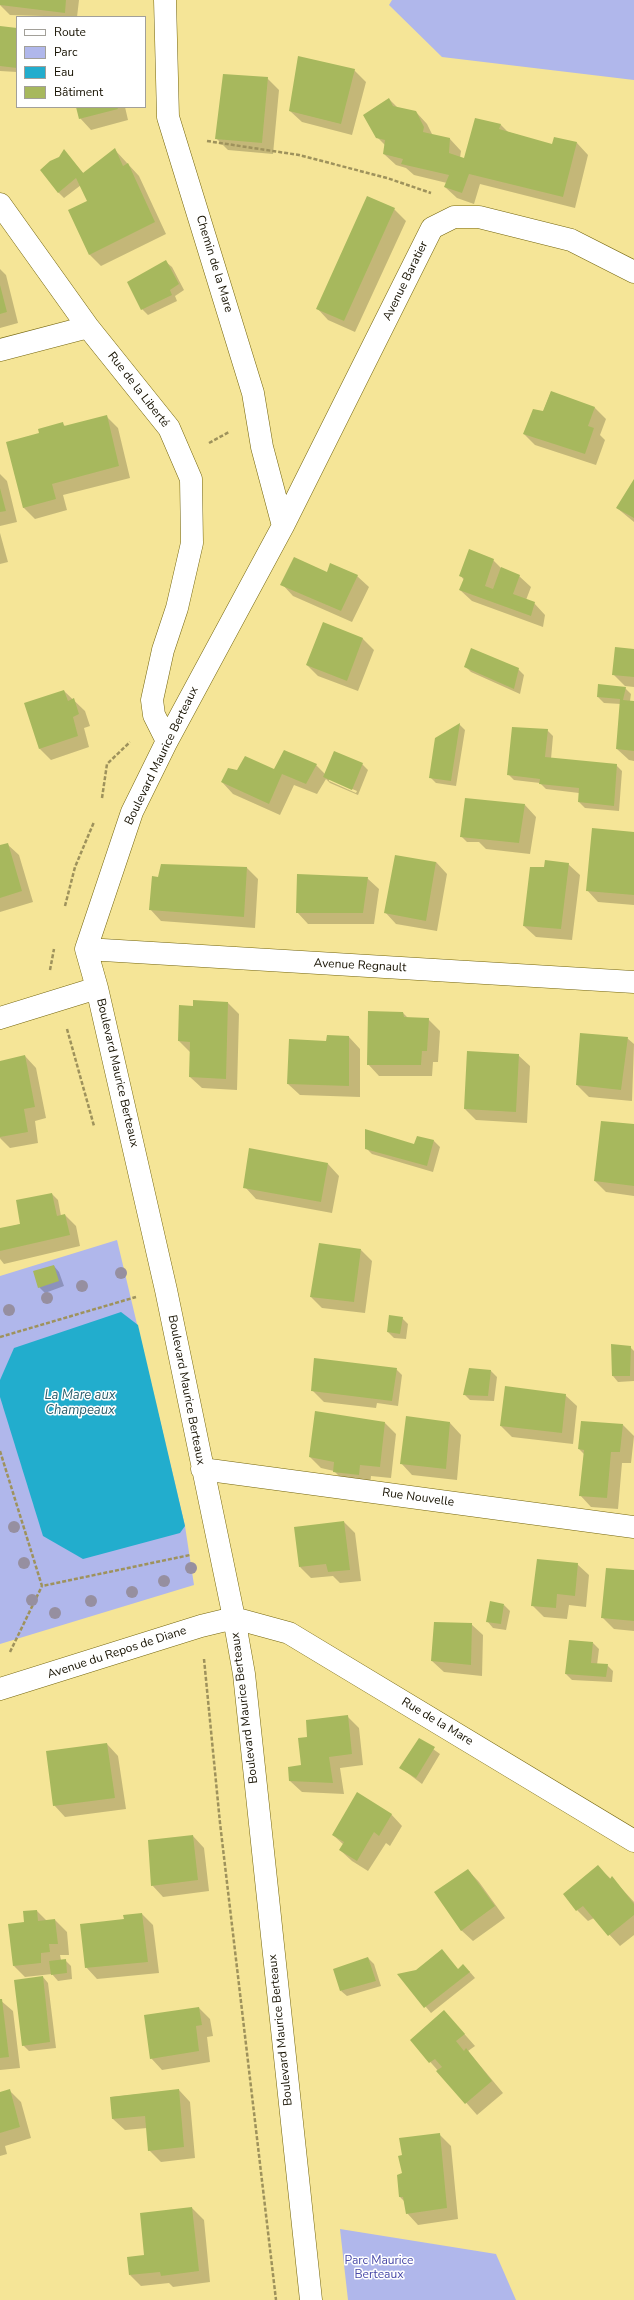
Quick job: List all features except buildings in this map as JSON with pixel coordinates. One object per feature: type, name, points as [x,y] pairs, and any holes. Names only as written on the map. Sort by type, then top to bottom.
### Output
[{"type":"street","name":"Chemin de la Mare","points":[[164,0],[168,118],[253,393],[262,448],[283,526]]},
{"type":"street","name":"Rue de la Liberté","points":[[0,204],[88,327],[169,428],[191,478],[192,543],[177,608],[163,650],[152,700],[154,715],[167,741]]},
{"type":"street","name":"Avenue Baratier","points":[[283,526],[432,228],[454,217],[478,217],[571,240],[634,272]]},
{"type":"street","points":[[0,350],[88,327]]},
{"type":"street","name":"Boulevard Maurice Berteaux","points":[[283,526],[167,741],[132,812],[86,949],[97,988],[166,1290],[234,1618],[244,1674],[265,1889],[311,2300]]},
{"type":"street","name":"Avenue Regnault","points":[[86,949],[634,982]]},
{"type":"street","points":[[0,1018],[97,988]]},
{"type":"street","name":"Rue Nouvelle","points":[[202,1469],[634,1527]]},
{"type":"street","name":"Avenue du Repos de Diane","points":[[9,1687],[201,1626],[234,1618]]},
{"type":"street","name":"Rue de la Mare","points":[[234,1618],[289,1633],[634,1841]]},
{"type":"path","points":[[177,144],[211,141],[260,148],[299,155],[387,178],[438,195],[454,217]]},
{"type":"path","points":[[179,452],[200,448],[236,428]]},
{"type":"path","points":[[0,1337],[142,1295],[166,1290]]},
{"type":"path","points":[[0,1451],[42,1586],[10,1653],[9,1687]]},
{"type":"path","points":[[42,1586],[220,1550]]},
{"type":"green space","points":[[392,0],[634,0],[634,80],[442,57],[389,5]]},
{"type":"green space","points":[[117,1240],[185,1526],[194,1585],[0,1644],[0,1276]]},
{"type":"green space","name":"Parc Maurice Berteaux","points":[[340,2229],[496,2254],[516,2300],[348,2300]]},
{"type":"water","name":"La Mare aux Champeaux","points":[[121,1312],[138,1325],[185,1526],[180,1533],[83,1559],[43,1536],[0,1397],[0,1380],[14,1348]]}]
